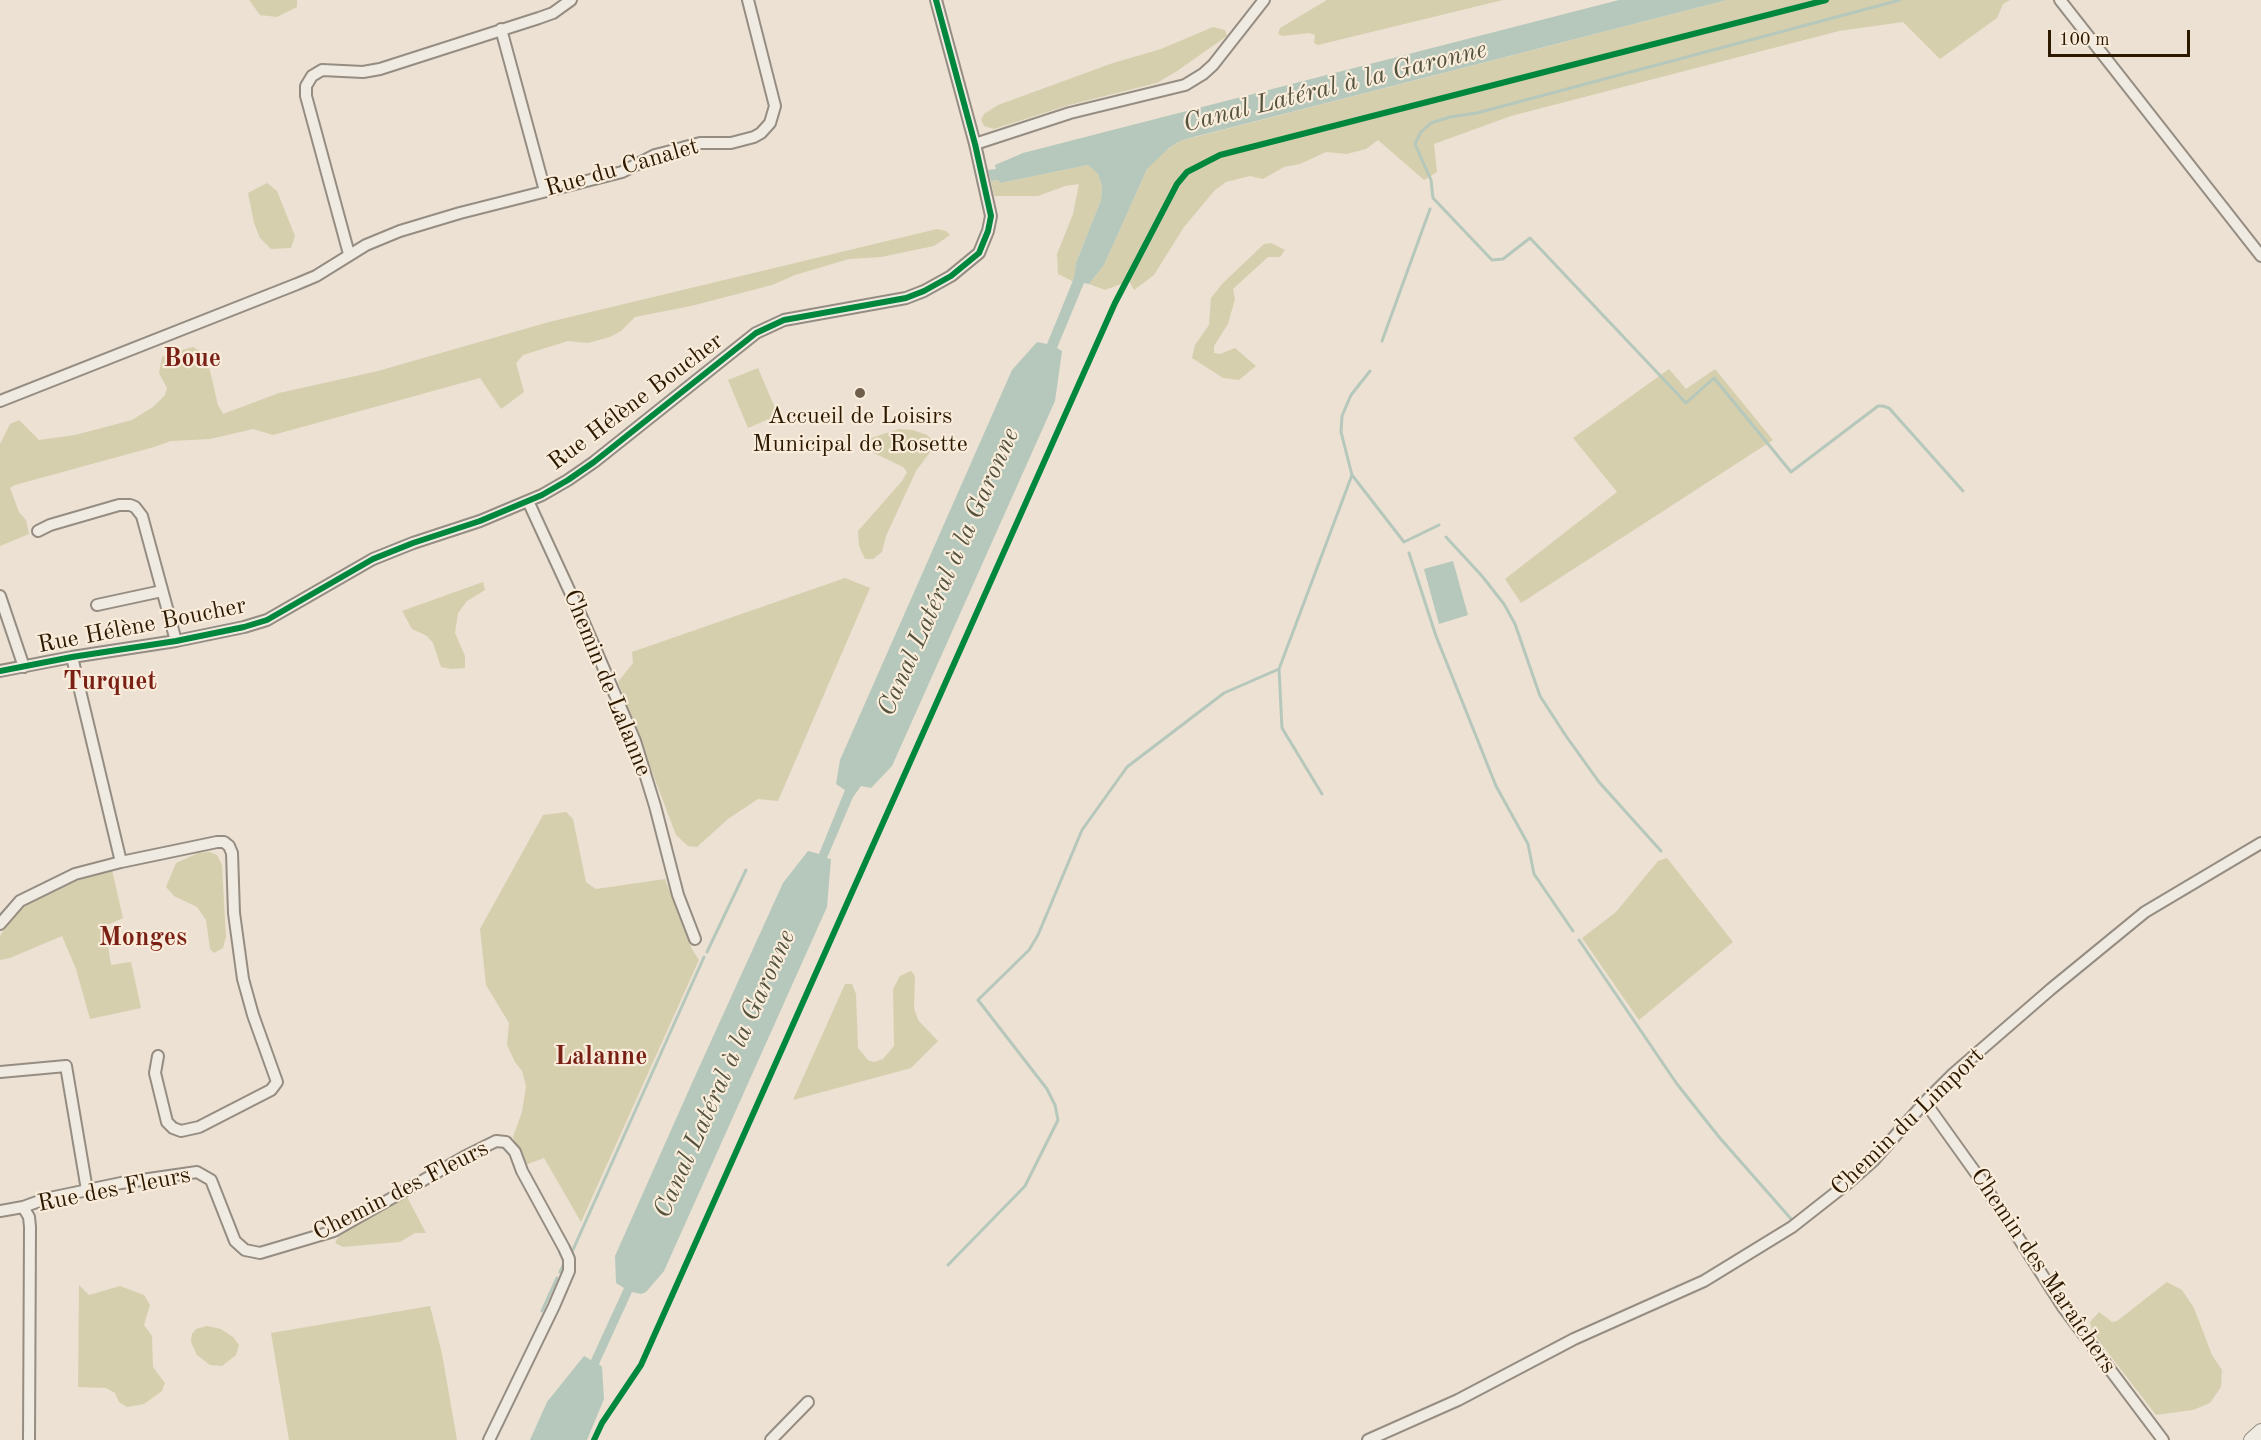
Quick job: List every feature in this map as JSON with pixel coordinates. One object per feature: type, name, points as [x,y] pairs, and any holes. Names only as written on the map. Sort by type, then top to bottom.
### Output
[{"type":"street","points":[[349,254],[306,96],[306,86],[312,76],[322,70],[363,72],[380,69],[553,13],[571,0]]},
{"type":"street","name":"Rue du Canalet","points":[[0,401],[316,276],[349,254],[400,231],[622,172],[656,155],[700,143],[731,143],[743,141],[761,133],[772,119],[775,106],[748,0]]},
{"type":"street","points":[[936,0],[975,144],[1071,113],[1185,85],[1214,65],[1264,0]]},
{"type":"street","points":[[2060,0],[2261,256]]},
{"type":"street","points":[[501,29],[544,191]]},
{"type":"street","name":"Rue Hélène Boucher","points":[[0,671],[176,641],[267,620],[373,560],[413,543],[480,521],[560,485],[594,462],[756,333],[784,320],[906,298],[951,276],[979,253],[991,216],[975,144]]},
{"type":"street","name":"Chemin de Lalanne","points":[[528,501],[587,628],[635,741],[678,895],[695,939]]},
{"type":"street","points":[[38,531],[50,525],[119,506],[135,507],[142,516],[176,641]]},
{"type":"street","points":[[97,605],[162,591]]},
{"type":"street","points":[[0,596],[24,666]]},
{"type":"street","points":[[72,657],[121,862]]},
{"type":"street","points":[[0,924],[20,901],[75,873],[217,842],[224,842],[229,846],[232,853],[234,913],[243,980],[253,1015],[278,1082],[271,1090],[199,1127],[181,1131],[173,1128],[167,1122],[154,1073],[158,1056]]},
{"type":"street","name":"Chemin du Limport","points":[[1368,1440],[1458,1400],[1574,1339],[1724,1270],[1792,1227],[1873,1161],[1925,1102],[2051,989],[2145,912],[2261,843]]},
{"type":"street","points":[[0,1072],[66,1066],[87,1190]]},
{"type":"street","name":"Chemin des Maraîchers","points":[[1925,1102],[1983,1183],[2063,1307],[2163,1440]]},
{"type":"street","name":"Chemin des Fleurs","points":[[252,1252],[268,1251],[334,1231],[422,1179],[496,1141],[506,1142],[511,1146],[564,1248],[569,1259],[569,1271],[489,1440]]},
{"type":"street","name":"Rue des Fleurs","points":[[0,1211],[87,1190],[190,1172],[204,1175],[211,1180],[235,1241],[252,1252]]},
{"type":"street","points":[[23,1207],[29,1217],[30,1227],[29,1440]]},
{"type":"street","points":[[771,1440],[808,1402]]},
{"type":"street","points":[[2251,1440],[2261,1431]]},
{"type":"shaded area","points":[[249,0],[297,0],[297,7],[277,17],[260,15]]},
{"type":"shaded area","points":[[1327,0],[1503,0],[1318,45],[1314,43],[1315,35],[1309,33],[1283,36],[1278,34],[1280,28]]},
{"type":"shaded area","points":[[1727,0],[2010,0],[2003,4],[1997,18],[1940,59],[1903,22],[1839,31],[1511,116],[1434,144],[1437,172],[1424,180],[1378,140],[1366,149],[1347,154],[1326,152],[1300,164],[1284,167],[1263,179],[1250,176],[1226,182],[1215,190],[1184,227],[1154,275],[1134,290],[1129,281],[1105,290],[1089,284],[1104,265],[1147,169],[1161,154],[1180,141]]},
{"type":"shaded area","points":[[1213,27],[1225,30],[1227,36],[1157,83],[1069,105],[994,129],[984,126],[981,120],[984,114],[998,105],[1113,63],[1161,49]]},
{"type":"shaded area","points":[[1088,165],[1098,174],[1102,186],[1101,200],[1076,263],[1074,282],[1058,274],[1057,254],[1073,214],[1079,184],[1065,186],[1038,196],[994,196],[991,181],[998,180],[1000,183]]},
{"type":"shaded area","points":[[267,183],[277,191],[295,236],[291,248],[271,249],[260,238],[254,223],[248,193]]},
{"type":"shaded area","points":[[937,229],[946,231],[950,235],[934,246],[881,257],[849,259],[795,275],[772,285],[691,306],[635,317],[621,331],[610,337],[588,343],[568,341],[523,355],[516,363],[524,392],[501,409],[480,378],[273,435],[253,429],[210,439],[171,441],[15,485],[10,488],[19,512],[26,520],[29,534],[0,546],[0,444],[10,424],[19,420],[39,440],[75,435],[132,420],[153,407],[165,395],[167,388],[159,373],[162,357],[175,352],[193,347],[203,353],[208,362],[218,405],[223,414],[279,393],[378,371],[549,322]]},
{"type":"shaded area","points":[[1271,243],[1285,250],[1280,257],[1268,257],[1233,289],[1235,299],[1228,324],[1214,346],[1214,353],[1220,354],[1235,348],[1256,366],[1239,380],[1223,378],[1192,358],[1195,345],[1209,325],[1211,298],[1222,284],[1264,244]]},
{"type":"shaded area","points":[[758,368],[778,415],[748,428],[728,380]]},
{"type":"shaded area","points":[[1669,369],[1686,389],[1715,369],[1773,440],[1521,603],[1505,579],[1617,492],[1573,438]]},
{"type":"shaded area","points":[[899,429],[913,430],[927,435],[932,440],[931,451],[916,471],[886,536],[882,552],[873,559],[865,559],[859,546],[858,531],[902,481],[907,472],[903,467],[870,451],[865,440]]},
{"type":"shaded area","points":[[845,578],[870,588],[778,801],[758,799],[728,819],[697,847],[688,846],[676,835],[618,682],[633,663],[632,652]]},
{"type":"shaded area","points":[[483,582],[485,590],[467,601],[458,613],[455,633],[465,656],[465,668],[441,667],[433,643],[427,636],[412,629],[402,611]]},
{"type":"shaded area","points":[[566,812],[573,819],[586,882],[596,889],[665,879],[692,949],[699,960],[581,1222],[544,1158],[525,1165],[513,1137],[522,1112],[526,1086],[522,1071],[507,1045],[509,1023],[486,985],[480,929],[543,815]]},
{"type":"shaded area","points":[[210,852],[217,855],[222,865],[226,937],[223,948],[214,953],[210,949],[206,920],[197,907],[174,896],[166,887],[176,863],[198,853]]},
{"type":"shaded area","points":[[1667,858],[1733,942],[1639,1020],[1582,938],[1616,912],[1658,861]]},
{"type":"shaded area","points":[[112,870],[123,918],[105,926],[111,965],[131,962],[141,1008],[90,1019],[76,969],[62,936],[0,960],[0,936],[12,917],[22,907],[63,885]]},
{"type":"shaded area","points":[[911,971],[915,976],[914,1008],[918,1020],[938,1041],[911,1068],[793,1100],[845,984],[852,984],[856,994],[858,1048],[868,1060],[874,1062],[883,1059],[894,1046],[893,989],[900,976]]},
{"type":"shaded area","points":[[405,1193],[426,1233],[415,1233],[400,1242],[343,1247],[335,1243],[342,1230]]},
{"type":"shaded area","points":[[2167,1282],[2182,1290],[2194,1308],[2212,1355],[2222,1370],[2221,1387],[2210,1403],[2193,1410],[2156,1415],[2092,1332],[2090,1322],[2099,1312],[2112,1322],[2117,1321]]},
{"type":"shaded area","points":[[79,1285],[89,1295],[120,1286],[144,1295],[150,1305],[144,1325],[152,1336],[153,1367],[165,1383],[162,1391],[144,1404],[127,1407],[119,1402],[115,1393],[106,1388],[78,1387]]},
{"type":"shaded area","points":[[430,1306],[442,1354],[457,1440],[289,1440],[271,1333]]},
{"type":"shaded area","points":[[207,1326],[221,1329],[233,1337],[239,1345],[236,1355],[222,1366],[210,1365],[197,1355],[191,1342],[192,1334],[196,1329]]},
{"type":"water","name":"Canal Latéral à la Garonne","points":[[1619,0],[1727,0],[1180,141],[1147,169],[1104,265],[1089,284],[1084,283],[1057,348],[1062,351],[1055,401],[892,766],[871,788],[861,786],[853,797],[827,858],[831,859],[827,907],[664,1271],[646,1292],[641,1294],[632,1292],[599,1364],[602,1367],[604,1399],[587,1440],[530,1440],[547,1402],[584,1356],[591,1360],[624,1288],[616,1283],[615,1256],[696,1074],[783,883],[808,851],[819,854],[845,790],[836,784],[840,760],[1012,370],[1037,342],[1047,344],[1074,278],[1076,263],[1101,200],[1102,186],[1098,174],[1088,165],[1000,183],[998,180],[991,181],[988,170],[996,169],[995,165],[1023,153]]},
{"type":"water","points":[[1453,561],[1468,615],[1439,624],[1424,569]]},
{"type":"waterway","points":[[1900,0],[1477,113],[1450,117],[1431,123],[1421,132],[1415,144],[1431,180],[1433,198],[1492,260],[1503,259],[1530,238],[1686,403],[1714,378],[1791,472],[1878,406],[1883,406],[1889,408],[1963,491]]},
{"type":"waterway","points":[[1382,341],[1430,209]]},
{"type":"waterway","points":[[948,1265],[1025,1186],[1058,1120],[1055,1105],[1047,1089],[978,1000],[1029,950],[1038,935],[1082,830],[1127,767],[1224,693],[1279,669],[1352,475],[1341,432],[1342,416],[1351,395],[1370,371]]},
{"type":"waterway","points":[[1352,475],[1404,542],[1439,525]]},
{"type":"waterway","points":[[1446,537],[1504,604],[1515,624],[1540,696],[1566,736],[1599,782],[1661,851]]},
{"type":"waterway","points":[[1409,553],[1436,636],[1496,786],[1528,844],[1534,874],[1573,931]]},
{"type":"waterway","points":[[1279,669],[1282,728],[1322,794]]},
{"type":"waterway","points":[[707,952],[746,870]]},
{"type":"waterway","points":[[1579,940],[1677,1084],[1719,1137],[1792,1220]]},
{"type":"waterway","points":[[572,1252],[704,957]]},
{"type":"waterway","points":[[560,1272],[566,1260]]},
{"type":"waterway","points":[[542,1311],[557,1278]]},
{"type":"cycle path","points":[[0,671],[176,641],[267,620],[373,559],[480,521],[542,495],[568,480],[594,462],[756,333],[784,320],[906,298],[951,276],[979,253],[991,216],[975,144],[936,0]]},
{"type":"cycle path","points":[[594,1440],[602,1423],[641,1365],[1115,303],[1177,184],[1187,172],[1220,155],[1826,0]]},
{"type":"place","name":"Accueil de Loisirs Municipal de Rosette","points":[[860,393]]},
{"type":"district","name":"Boue","points":[[192,359]]},
{"type":"district","name":"Turquet","points":[[110,682]]},
{"type":"district","name":"Monges","points":[[143,938]]},
{"type":"district","name":"Lalanne","points":[[601,1057]]}]
